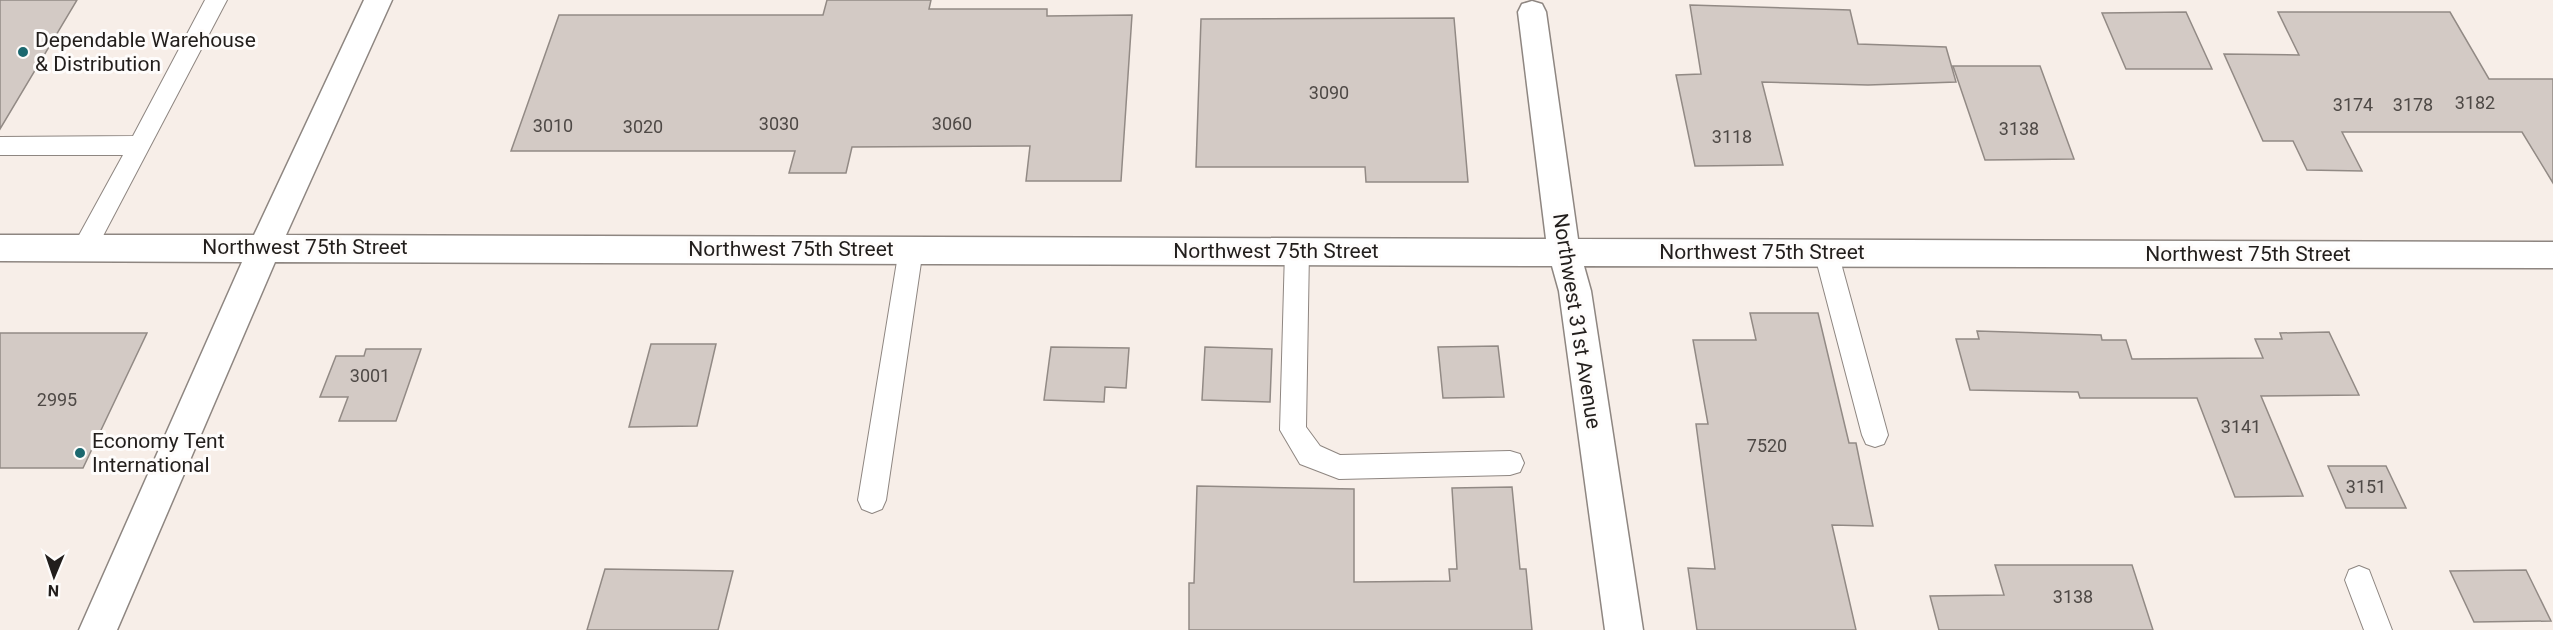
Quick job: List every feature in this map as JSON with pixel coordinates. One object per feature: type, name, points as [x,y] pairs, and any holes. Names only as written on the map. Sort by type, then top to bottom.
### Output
[{"type":"street","points":[[98,630],[266,247],[378,0]]},
{"type":"street","name":"Northwest 31st Avenue","points":[[1536,6],[1564,252],[1575,291],[1624,630]]},
{"type":"street","name":"Northwest 75th Street","points":[[0,248],[2553,255]]},
{"type":"lane","points":[[84,248],[216,0]]},
{"type":"lane","points":[[0,146],[140,145]]},
{"type":"lane","points":[[872,500],[911,249]]},
{"type":"lane","points":[[1297,251],[1293,430],[1310,455],[1339,467],[1510,463]]},
{"type":"lane","points":[[1826,252],[1875,435]]},
{"type":"lane","points":[[2359,580],[2378,630]]},
{"type":"building","name":"Dependable Warehouse & Distribution","points":[[0,0],[77,0],[0,129]]},
{"type":"building","points":[[827,0],[931,0],[929,9],[1047,9],[1047,16],[1132,15],[1121,181],[1026,181],[1030,146],[852,147],[846,173],[789,173],[795,151],[511,151],[559,15],[823,15]]},
{"type":"building","points":[[1690,5],[1850,10],[1858,44],[1946,47],[1956,82],[1868,85],[1762,82],[1783,165],[1695,166],[1676,75],[1701,74]]},
{"type":"building","points":[[2186,12],[2212,69],[2126,69],[2102,13]]},
{"type":"building","points":[[2278,12],[2450,12],[2489,79],[2553,79],[2553,183],[2522,132],[2342,132],[2362,171],[2307,170],[2293,141],[2263,141],[2224,54],[2299,55]]},
{"type":"building","points":[[1454,18],[1468,182],[1366,182],[1365,167],[1196,167],[1201,19]]},
{"type":"building","points":[[1953,66],[2040,66],[2074,159],[1985,160]]},
{"type":"building","points":[[1750,313],[1818,313],[1849,443],[1856,443],[1873,526],[1832,525],[1856,630],[1697,630],[1688,568],[1715,569],[1696,424],[1708,424],[1693,340],[1756,340]]},
{"type":"building","points":[[1977,331],[2101,335],[2102,340],[2126,340],[2132,359],[2263,358],[2255,339],[2282,339],[2280,333],[2329,332],[2359,395],[2261,396],[2303,496],[2235,497],[2197,398],[2080,398],[2078,392],[1970,390],[1956,339],[1979,339]]},
{"type":"building","points":[[0,333],[147,333],[83,468],[0,468]]},
{"type":"building","points":[[651,344],[716,344],[697,426],[629,427]]},
{"type":"building","points":[[1498,346],[1504,397],[1443,398],[1438,347]]},
{"type":"building","points":[[1051,347],[1129,348],[1126,388],[1105,387],[1104,402],[1044,400]]},
{"type":"building","points":[[1205,347],[1272,349],[1270,402],[1202,400]]},
{"type":"building","points":[[366,349],[421,349],[396,421],[339,421],[348,397],[320,397],[336,356],[364,356]]},
{"type":"building","points":[[2328,466],[2386,466],[2406,508],[2346,508]]},
{"type":"building","points":[[1197,486],[1354,489],[1354,582],[1450,581],[1449,569],[1457,569],[1452,488],[1512,487],[1520,569],[1526,569],[1532,630],[1189,630],[1189,583],[1194,583]]},
{"type":"building","points":[[1995,565],[2132,565],[2153,630],[1939,630],[1930,596],[2004,595]]},
{"type":"building","points":[[605,569],[733,571],[718,630],[587,630]]},
{"type":"building","points":[[2526,570],[2551,621],[2474,622],[2450,571]]},
{"type":"place","name":"Dependable Warehouse & Distribution","points":[[23,52]]},
{"type":"place","name":"Economy Tent International","points":[[80,453]]}]
